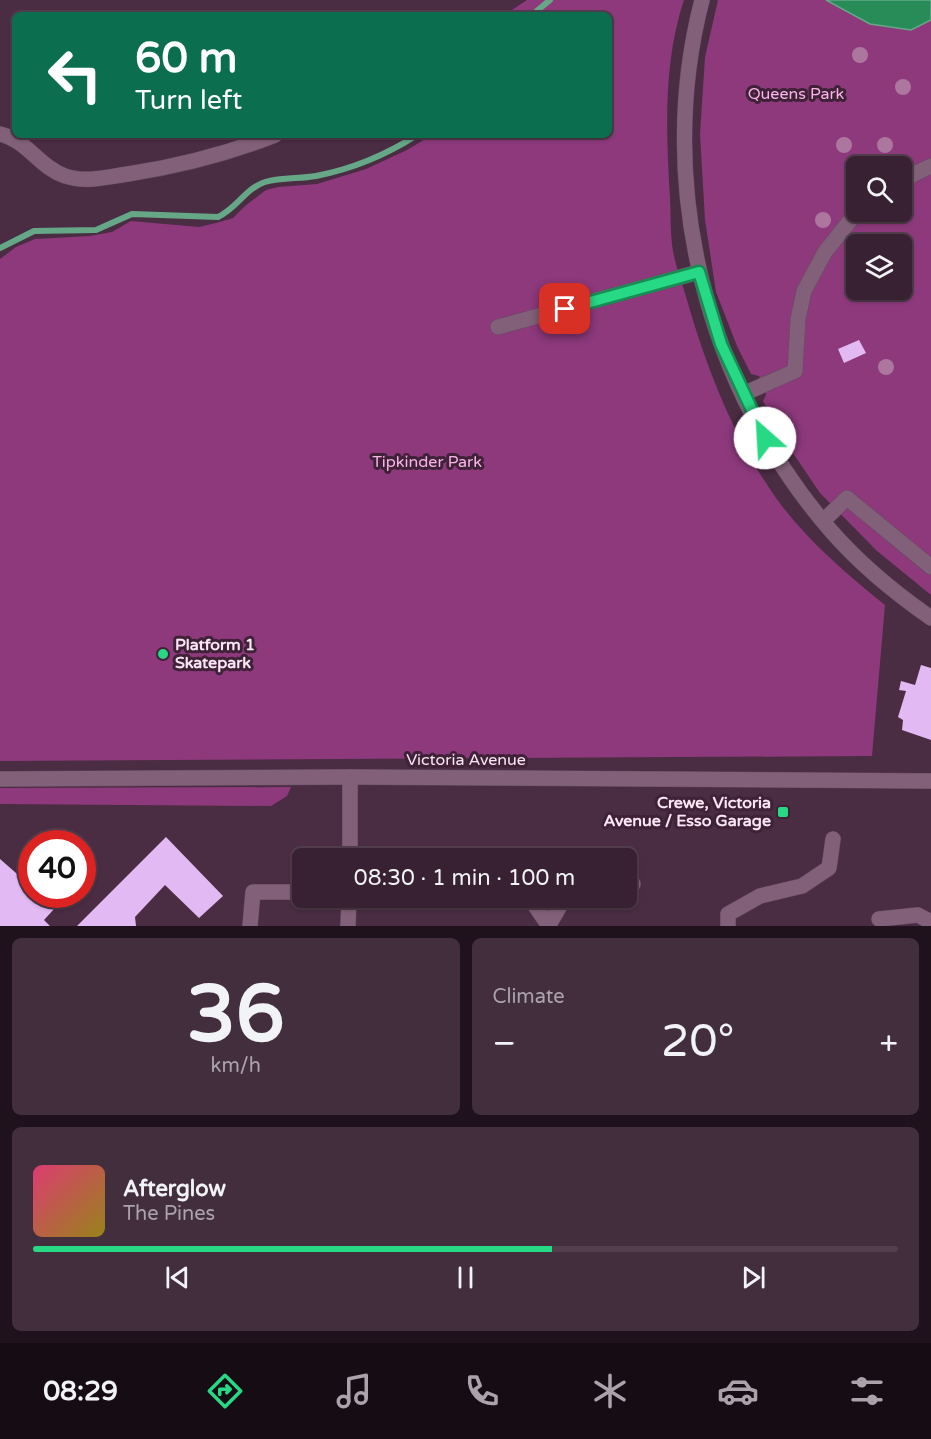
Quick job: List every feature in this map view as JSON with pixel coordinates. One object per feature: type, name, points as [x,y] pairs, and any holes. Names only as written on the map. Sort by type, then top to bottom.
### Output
[{"type":"street","points":[[702,0],[686,92],[685,145],[691,228],[699,272],[715,329],[743,394],[765,438],[786,472],[823,521],[869,570],[931,618]]},
{"type":"street","points":[[13,138],[59,174],[88,180],[211,158],[267,138]]},
{"type":"street","points":[[912,175],[931,166]]},
{"type":"street","points":[[743,394],[795,371],[798,319],[804,291],[825,252],[849,222]]},
{"type":"street","points":[[498,327],[699,272]]},
{"type":"street","points":[[823,521],[847,498],[931,567]]},
{"type":"street","points":[[350,777],[350,848]]},
{"type":"street","name":"Victoria Avenue","points":[[0,779],[350,777],[931,781]]},
{"type":"street","points":[[728,920],[760,896],[802,886],[829,868],[833,839]]},
{"type":"street","points":[[250,926],[253,892],[292,892]]},
{"type":"street","points":[[348,926],[349,908]]},
{"type":"street","points":[[537,908],[549,925],[559,908]]},
{"type":"street","points":[[879,919],[918,915],[931,922]]},
{"type":"green space","name":"Tipkinder Park","points":[[527,0],[684,0],[672,48],[667,123],[671,227],[675,262],[720,396],[755,465],[793,520],[837,564],[885,605],[872,756],[0,761],[0,259],[16,247],[35,239],[90,236],[112,232],[131,221],[199,227],[216,223],[233,218],[266,190],[317,184],[366,169],[427,138],[612,138],[612,12],[509,12]]},
{"type":"green space","name":"Queens Park","points":[[718,0],[931,0],[931,595],[877,551],[820,493],[778,431],[763,401],[766,395],[759,376],[751,374],[737,346],[716,292],[705,220],[700,134],[705,57]]},
{"type":"green space","points":[[291,787],[287,796],[271,806],[0,804],[0,788]]},
{"type":"shaded area","points":[[826,0],[931,0],[931,20],[911,30],[870,24]]},
{"type":"building","points":[[859,340],[866,353],[844,363],[838,349]]},
{"type":"building","points":[[921,665],[931,668],[931,740],[902,730],[903,720],[898,717],[906,691],[899,690],[901,681],[915,685]]},
{"type":"building","points":[[166,837],[223,896],[199,918],[165,885],[135,917],[136,926],[77,926]]},
{"type":"building","points":[[0,859],[18,875],[18,908],[55,908],[44,920],[50,926],[0,926]]},
{"type":"waterway","points":[[536,12],[550,0]]},
{"type":"waterway","points":[[0,248],[34,231],[96,230],[132,214],[218,217],[252,189],[265,182],[316,176],[343,169],[381,155],[412,138]]},
{"type":"place","name":"Platform 1 Skatepark","points":[[163,654]]},
{"type":"place","name":"Crewe, Victoria Avenue / Esso Garage","points":[[783,812]]},
{"type":"route","points":[[565,309],[699,272],[715,329],[765,438]]}]
